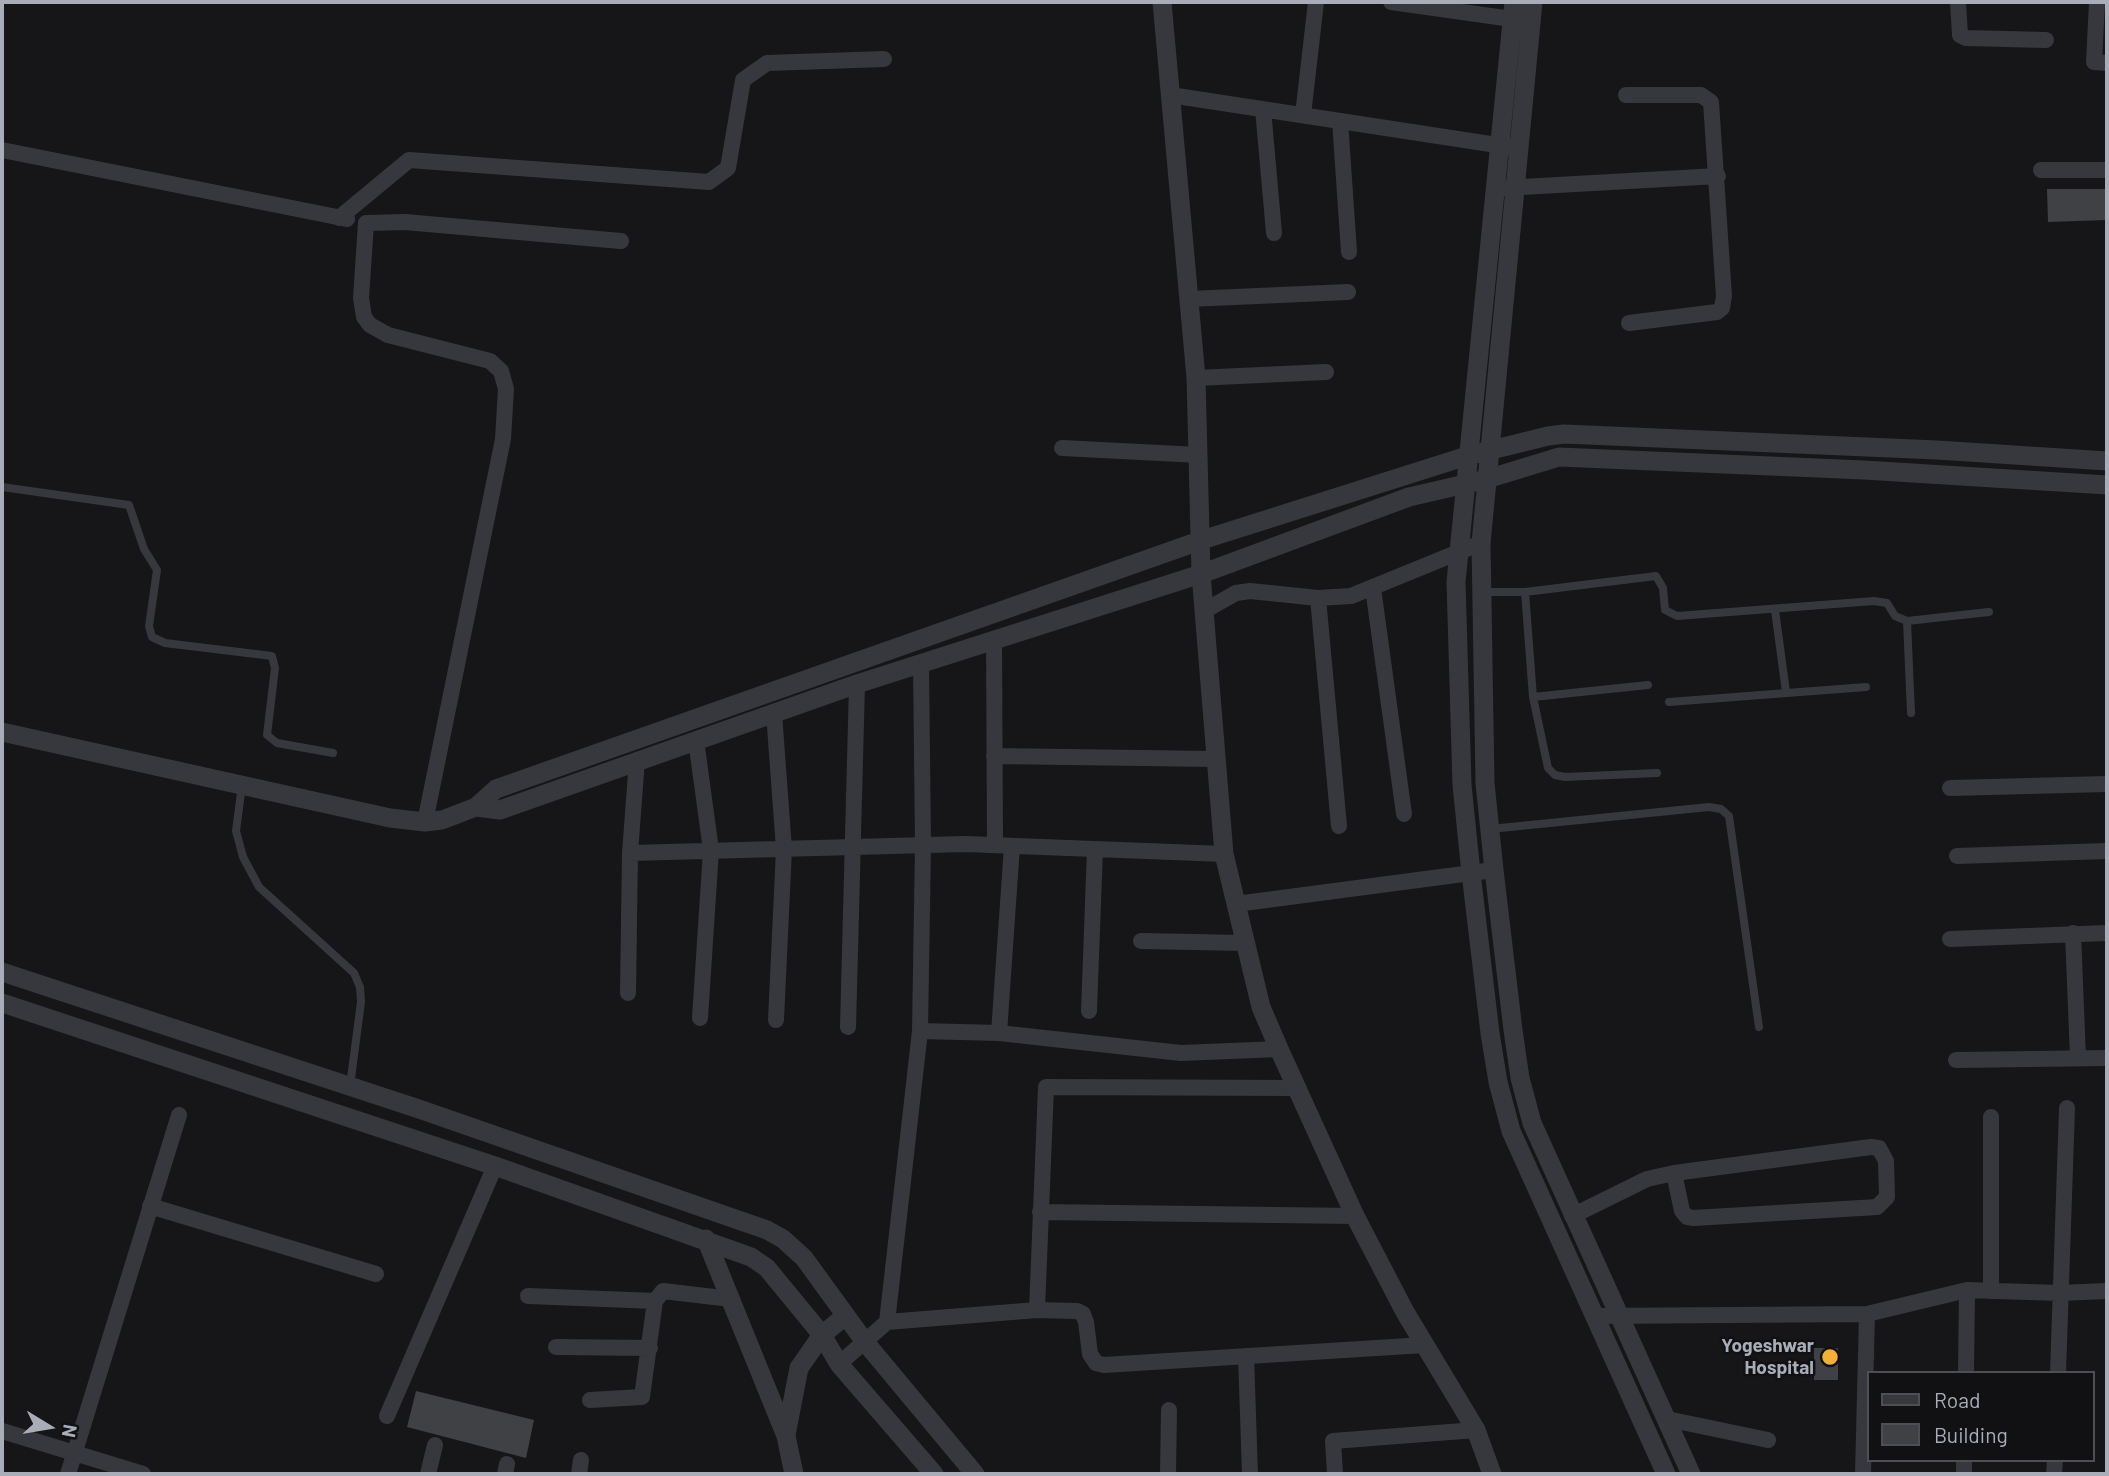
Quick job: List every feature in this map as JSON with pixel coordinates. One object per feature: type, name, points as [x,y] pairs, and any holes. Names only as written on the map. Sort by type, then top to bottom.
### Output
[{"type":"street","points":[[1161,2],[1196,378],[1201,574],[1214,759],[1224,854],[1261,1007],[1279,1049],[1355,1216],[1425,1345],[1476,1430],[1492,1474]]},
{"type":"street","points":[[1303,115],[1316,2]]},
{"type":"street","points":[[1391,2],[1513,11],[1456,582],[1462,785],[1471,873],[1490,1033],[1498,1082],[1511,1131],[1666,1474]]},
{"type":"street","points":[[1533,2],[1481,542],[1485,783],[1494,870],[1520,1077],[1532,1123],[1691,1474]]},
{"type":"street","points":[[1958,2],[1960,35],[1966,38],[2046,40]]},
{"type":"street","points":[[2097,2],[2094,62],[2107,63]]},
{"type":"street","points":[[339,218],[409,160],[709,182],[728,168],[743,80],[767,63],[884,59]]},
{"type":"street","points":[[1626,95],[1693,94],[1707,97],[1714,110],[1724,296],[1722,308],[1717,312],[1629,323]]},
{"type":"street","points":[[1170,95],[1520,148]]},
{"type":"street","points":[[1263,109],[1273,233]]},
{"type":"street","points":[[1340,121],[1349,252]]},
{"type":"street","points":[[2,150],[366,223],[405,222],[621,241]]},
{"type":"street","points":[[2041,170],[2107,170]]},
{"type":"street","points":[[1497,188],[1718,176]]},
{"type":"street","points":[[366,223],[361,298],[364,317],[370,325],[388,335],[490,362],[501,371],[506,389],[503,439],[425,822]]},
{"type":"street","points":[[1189,299],[1348,292]]},
{"type":"street","points":[[1196,378],[1326,372]]},
{"type":"street","points":[[2,732],[390,818],[425,822],[442,820],[476,807],[496,789],[1202,540],[1467,456],[1564,434],[1923,449],[2107,461]]},
{"type":"street","points":[[1062,448],[1199,455]]},
{"type":"street","points":[[476,807],[500,810],[857,684],[1201,574],[1409,497],[1487,479],[1534,462],[1581,456],[2107,485]]},
{"type":"street","points":[[1204,611],[1236,593],[1250,591],[1318,598],[1351,596],[1481,542]]},
{"type":"street","points":[[1373,588],[1404,814]]},
{"type":"street","points":[[1318,598],[1339,826]]},
{"type":"street","points":[[994,639],[995,845]]},
{"type":"street","points":[[887,1322],[920,1031],[923,845],[921,663]]},
{"type":"street","points":[[848,1027],[857,684]]},
{"type":"street","points":[[774,713],[785,849],[776,1020]]},
{"type":"street","points":[[696,740],[711,850],[700,1018]]},
{"type":"street","points":[[994,756],[1214,759]]},
{"type":"street","points":[[628,993],[630,853],[637,760]]},
{"type":"street","points":[[1950,788],[2107,784]]},
{"type":"street","points":[[630,853],[995,845],[1224,854]]},
{"type":"street","points":[[999,1034],[1012,846]]},
{"type":"street","points":[[1088,1012],[1095,849]]},
{"type":"street","points":[[1957,856],[2107,851]]},
{"type":"street","points":[[1236,904],[1494,870]]},
{"type":"street","points":[[2073,933],[2078,1058]]},
{"type":"street","points":[[1950,939],[2107,933]]},
{"type":"street","points":[[1141,940],[1245,943]]},
{"type":"street","points":[[2,972],[350,1086],[767,1230],[783,1239],[804,1258],[865,1342],[975,1474]]},
{"type":"street","points":[[2,1003],[495,1166],[751,1256],[767,1268],[822,1335],[839,1364],[934,1474]]},
{"type":"street","points":[[920,1031],[999,1034],[1181,1053],[1279,1049]]},
{"type":"street","points":[[1956,1060],[2107,1058]]},
{"type":"street","points":[[1037,1310],[1046,1087],[1296,1088]]},
{"type":"street","points":[[2058,1371],[2067,1108]]},
{"type":"street","points":[[68,1474],[179,1115]]},
{"type":"street","points":[[1991,1117],[1991,1292]]},
{"type":"street","points":[[1572,1216],[1647,1179],[1674,1172],[1879,1148],[1886,1161],[1887,1197],[1877,1207],[1694,1218],[1687,1217],[1682,1211],[1674,1172]]},
{"type":"street","points":[[387,1416],[495,1166]]},
{"type":"street","points":[[150,1206],[376,1274]]},
{"type":"street","points":[[1040,1212],[1355,1216]]},
{"type":"street","points":[[706,1239],[786,1436],[794,1474]]},
{"type":"street","points":[[590,1400],[642,1397],[655,1301],[663,1290],[730,1299]]},
{"type":"street","points":[[1596,1315],[1867,1314],[1967,1290],[2060,1293],[2107,1291]]},
{"type":"street","points":[[1966,1371],[1967,1290]]},
{"type":"street","points":[[528,1296],[655,1301]]},
{"type":"street","points":[[839,1364],[887,1322],[1037,1310],[1069,1310],[1083,1314],[1090,1354],[1096,1363],[1425,1345]]},
{"type":"street","points":[[1863,1474],[1867,1314]]},
{"type":"street","points":[[786,1436],[799,1368],[822,1335],[845,1315]]},
{"type":"street","points":[[556,1347],[650,1348]]},
{"type":"street","points":[[1246,1356],[1250,1474]]},
{"type":"street","points":[[1168,1474],[1169,1410]]},
{"type":"street","points":[[1667,1419],[1768,1440]]},
{"type":"street","points":[[1335,1474],[1333,1441],[1476,1430]]},
{"type":"street","points":[[2,1431],[143,1474]]},
{"type":"street","points":[[428,1474],[435,1445]]},
{"type":"lane","points":[[2,487],[129,505],[144,549],[157,570],[149,626],[152,637],[165,643],[272,656],[275,668],[267,734],[277,743],[333,753]]},
{"type":"lane","points":[[1480,592],[1525,592],[1656,576],[1663,588],[1665,610],[1677,615],[1874,601],[1887,603],[1895,616],[1908,621],[1989,612]]},
{"type":"lane","points":[[1525,592],[1533,697],[1548,768],[1555,775],[1657,773]]},
{"type":"lane","points":[[1774,610],[1786,692]]},
{"type":"lane","points":[[1908,621],[1911,713]]},
{"type":"lane","points":[[1533,697],[1648,685]]},
{"type":"lane","points":[[1669,702],[1866,687]]},
{"type":"lane","points":[[242,785],[236,831],[243,857],[259,887],[354,973],[360,987],[361,1002],[350,1086]]},
{"type":"lane","points":[[1490,829],[1709,807],[1721,809],[1729,816],[1759,1027]]},
{"type":"building","points":[[2047,189],[2107,189],[2107,220],[2048,222]]},
{"type":"building","points":[[1814,1348],[1838,1348],[1838,1380],[1814,1380]]},
{"type":"building","points":[[416,1391],[534,1420],[526,1458],[407,1427]]},
{"type":"place","name":"Yogeshwar Hospital","points":[[1830,1357]]}]
